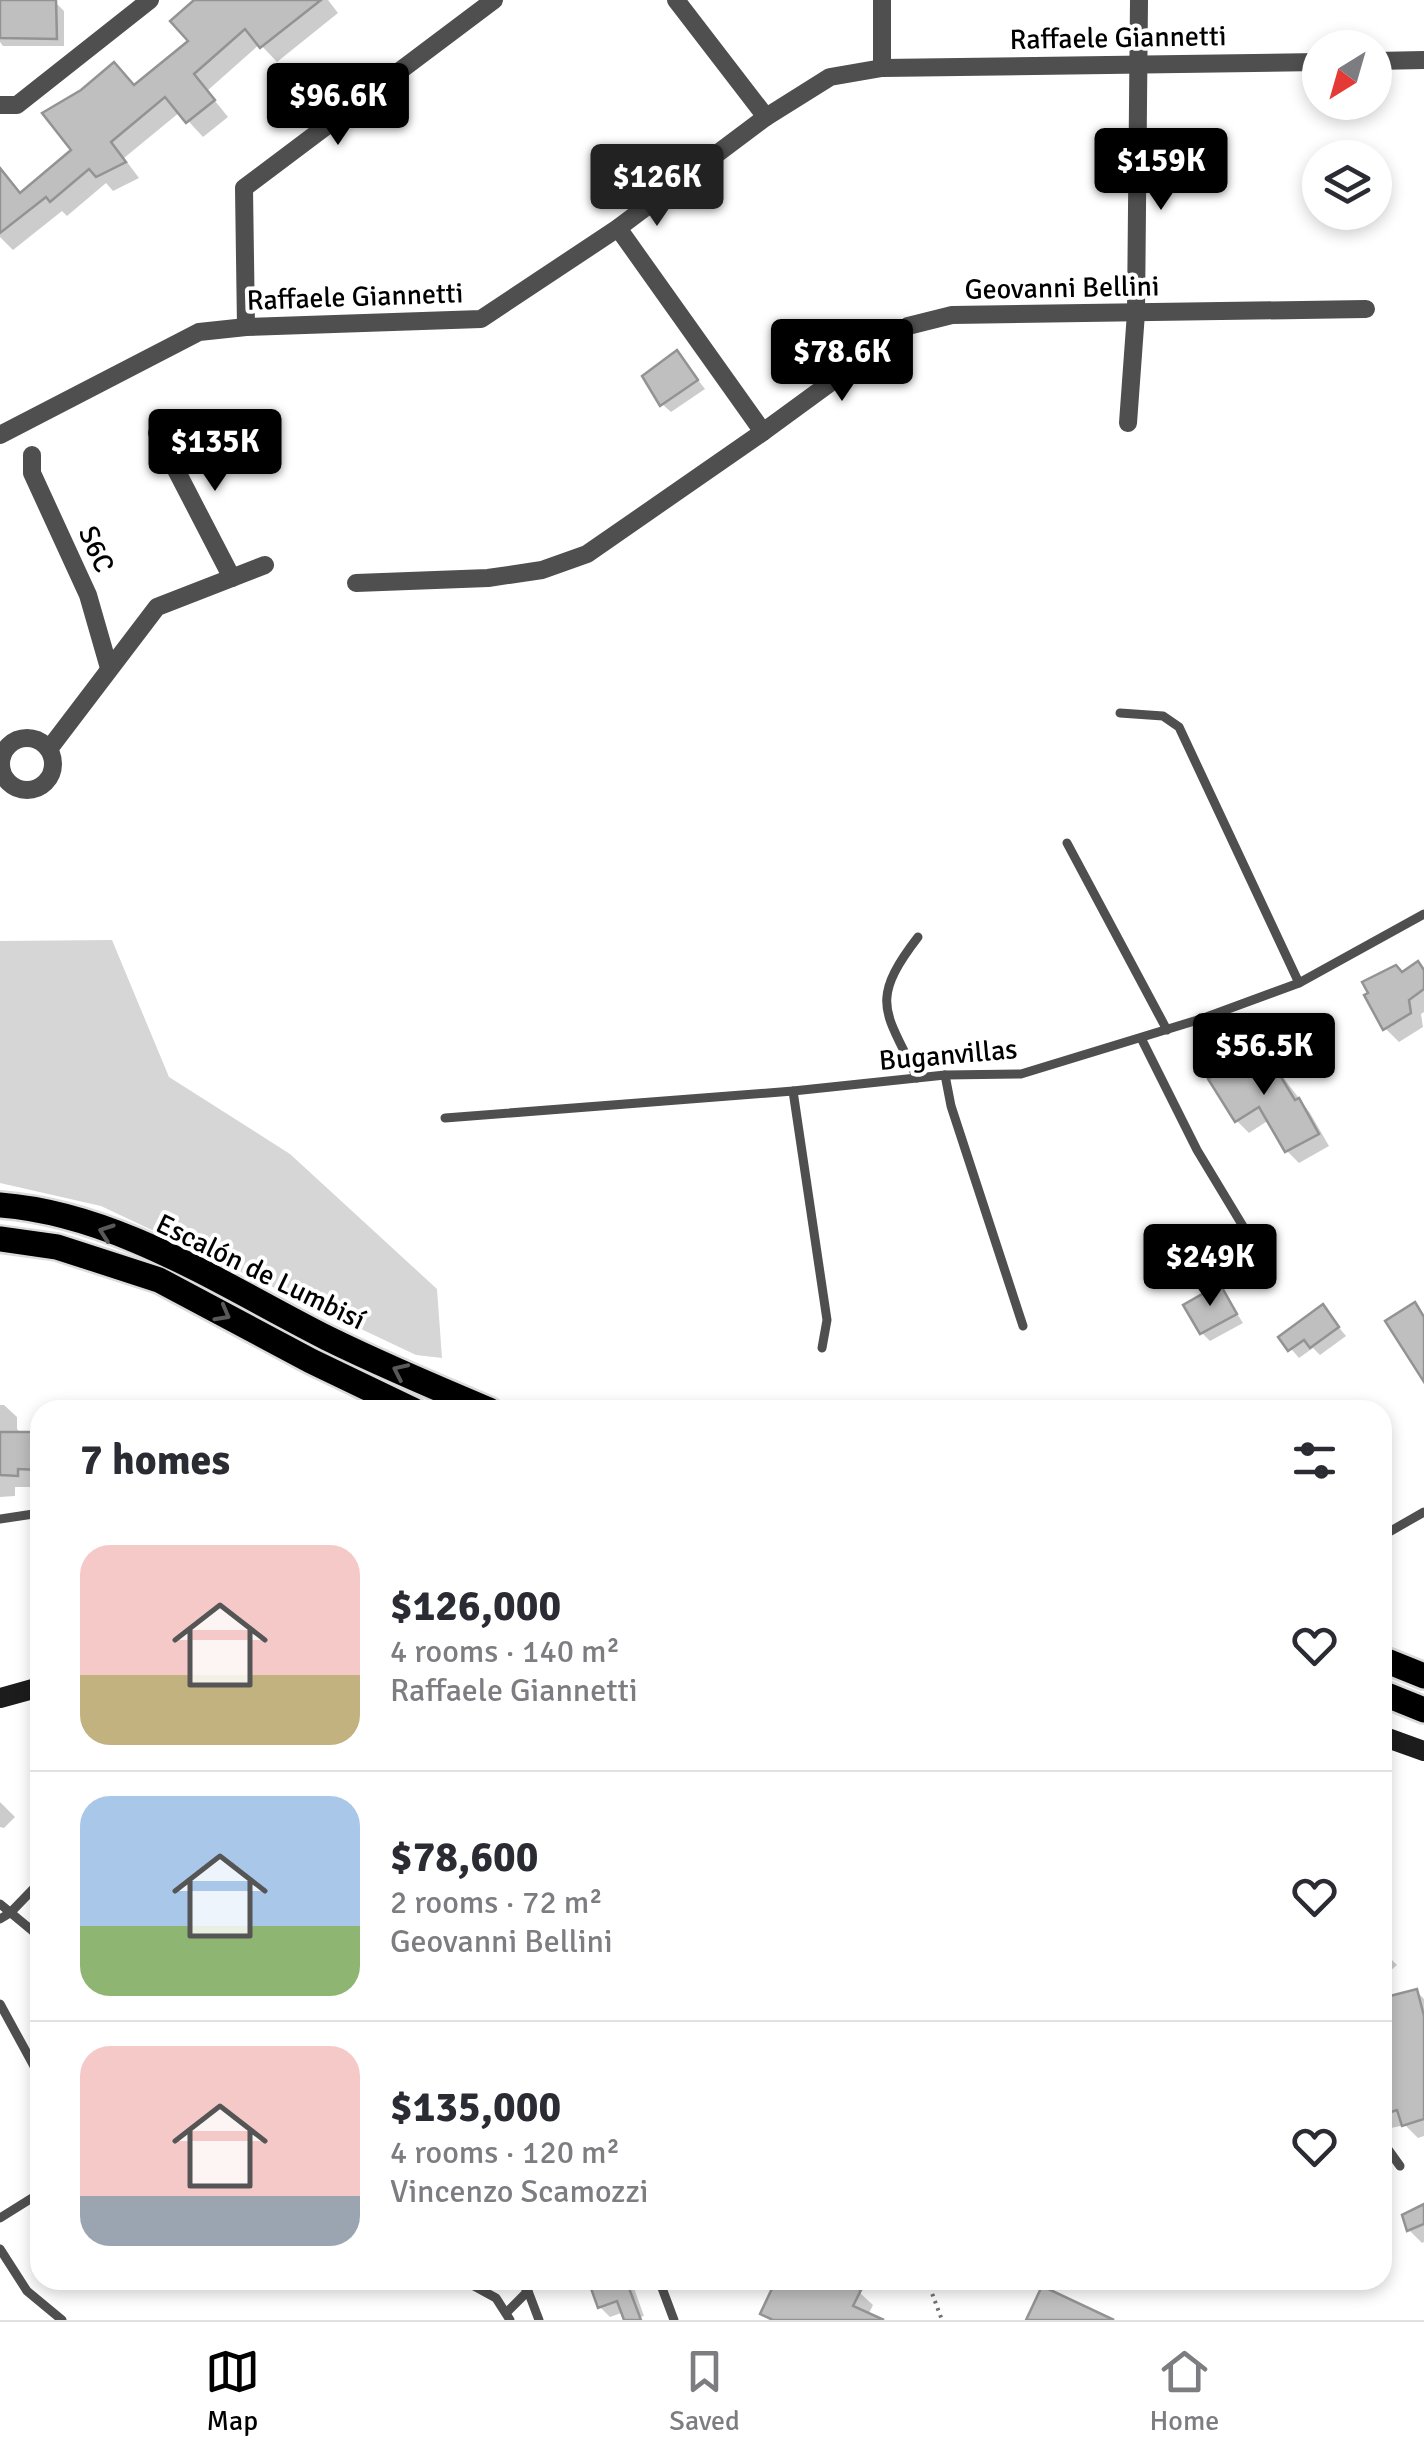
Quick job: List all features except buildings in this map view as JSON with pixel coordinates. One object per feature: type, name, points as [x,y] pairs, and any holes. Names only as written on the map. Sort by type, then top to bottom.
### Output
[{"type":"main road","name":"Escalón de Lumbisí","points":[[0,1205],[66,1217],[137,1244],[224,1282],[328,1338],[467,1400]]},
{"type":"main road","name":"Escalón de Lumbisí","points":[[0,1239],[56,1246],[159,1280],[391,1400]]},
{"type":"main road","points":[[1392,1663],[1424,1676]]},
{"type":"main road","points":[[1392,1697],[1424,1710]]},
{"type":"street","points":[[0,105],[17,104],[150,0]]},
{"type":"street","points":[[246,326],[244,188],[494,0]]},
{"type":"street","points":[[676,0],[766,117]]},
{"type":"street","points":[[882,0],[882,68]]},
{"type":"street","points":[[1128,423],[1136,313],[1139,0]]},
{"type":"street","points":[[1392,61],[1424,60]]},
{"type":"street","name":"Raffaele Giannetti","points":[[0,435],[199,332],[246,326],[481,319],[618,228],[766,117],[830,77],[882,68],[1302,62]]},
{"type":"street","points":[[618,228],[763,432]]},
{"type":"street","name":"Geovanni Bellini","points":[[356,583],[488,578],[542,570],[587,554],[908,326],[952,315],[1366,309]]},
{"type":"street","points":[[157,433],[232,578]]},
{"type":"street","name":"S6C","points":[[32,455],[32,473],[88,594],[109,668]]},
{"type":"street","points":[[48,748],[157,607],[265,565]]},
{"type":"street","points":[[27,737],[48,748],[54,766],[47,782],[31,790],[4,785],[0,765],[2,744],[27,737]]},
{"type":"street","points":[[0,1698],[30,1690]]},
{"type":"street","points":[[1392,1740],[1424,1751]]},
{"type":"lane","points":[[1120,713],[1164,716],[1179,726],[1299,983]]},
{"type":"lane","points":[[1067,842],[1167,1030]]},
{"type":"lane","name":"Buganvillas","points":[[445,1118],[945,1075],[1021,1074],[1167,1030],[1299,983],[1424,914]]},
{"type":"lane","points":[[917,1078],[885,1010],[890,979],[918,937]]},
{"type":"lane","points":[[1141,1038],[1197,1150],[1260,1256]]},
{"type":"lane","points":[[945,1075],[950,1106],[1024,1326]]},
{"type":"lane","points":[[793,1091],[827,1320],[822,1348]]},
{"type":"lane","points":[[1392,1530],[1424,1512]]},
{"type":"lane","points":[[0,1519],[30,1515]]},
{"type":"lane","points":[[5,1916],[30,1892]]},
{"type":"lane","points":[[0,1904],[5,1916],[30,1931]]},
{"type":"lane","points":[[0,2004],[30,2059]]},
{"type":"lane","points":[[1392,2155],[1400,2166]]},
{"type":"lane","points":[[0,2218],[30,2199]]},
{"type":"lane","points":[[0,2249],[27,2290],[62,2320]]},
{"type":"lane","points":[[481,2290],[496,2298],[508,2316],[528,2291]]},
{"type":"lane","points":[[663,2290],[674,2320]]},
{"type":"lane","points":[[528,2291],[539,2320]]},
{"type":"path","points":[[931,2290],[942,2320]]},
{"type":"shaded area","points":[[112,940],[169,1077],[290,1154],[437,1289],[442,1358],[416,1355],[101,1206],[0,1183],[0,941]]}]
